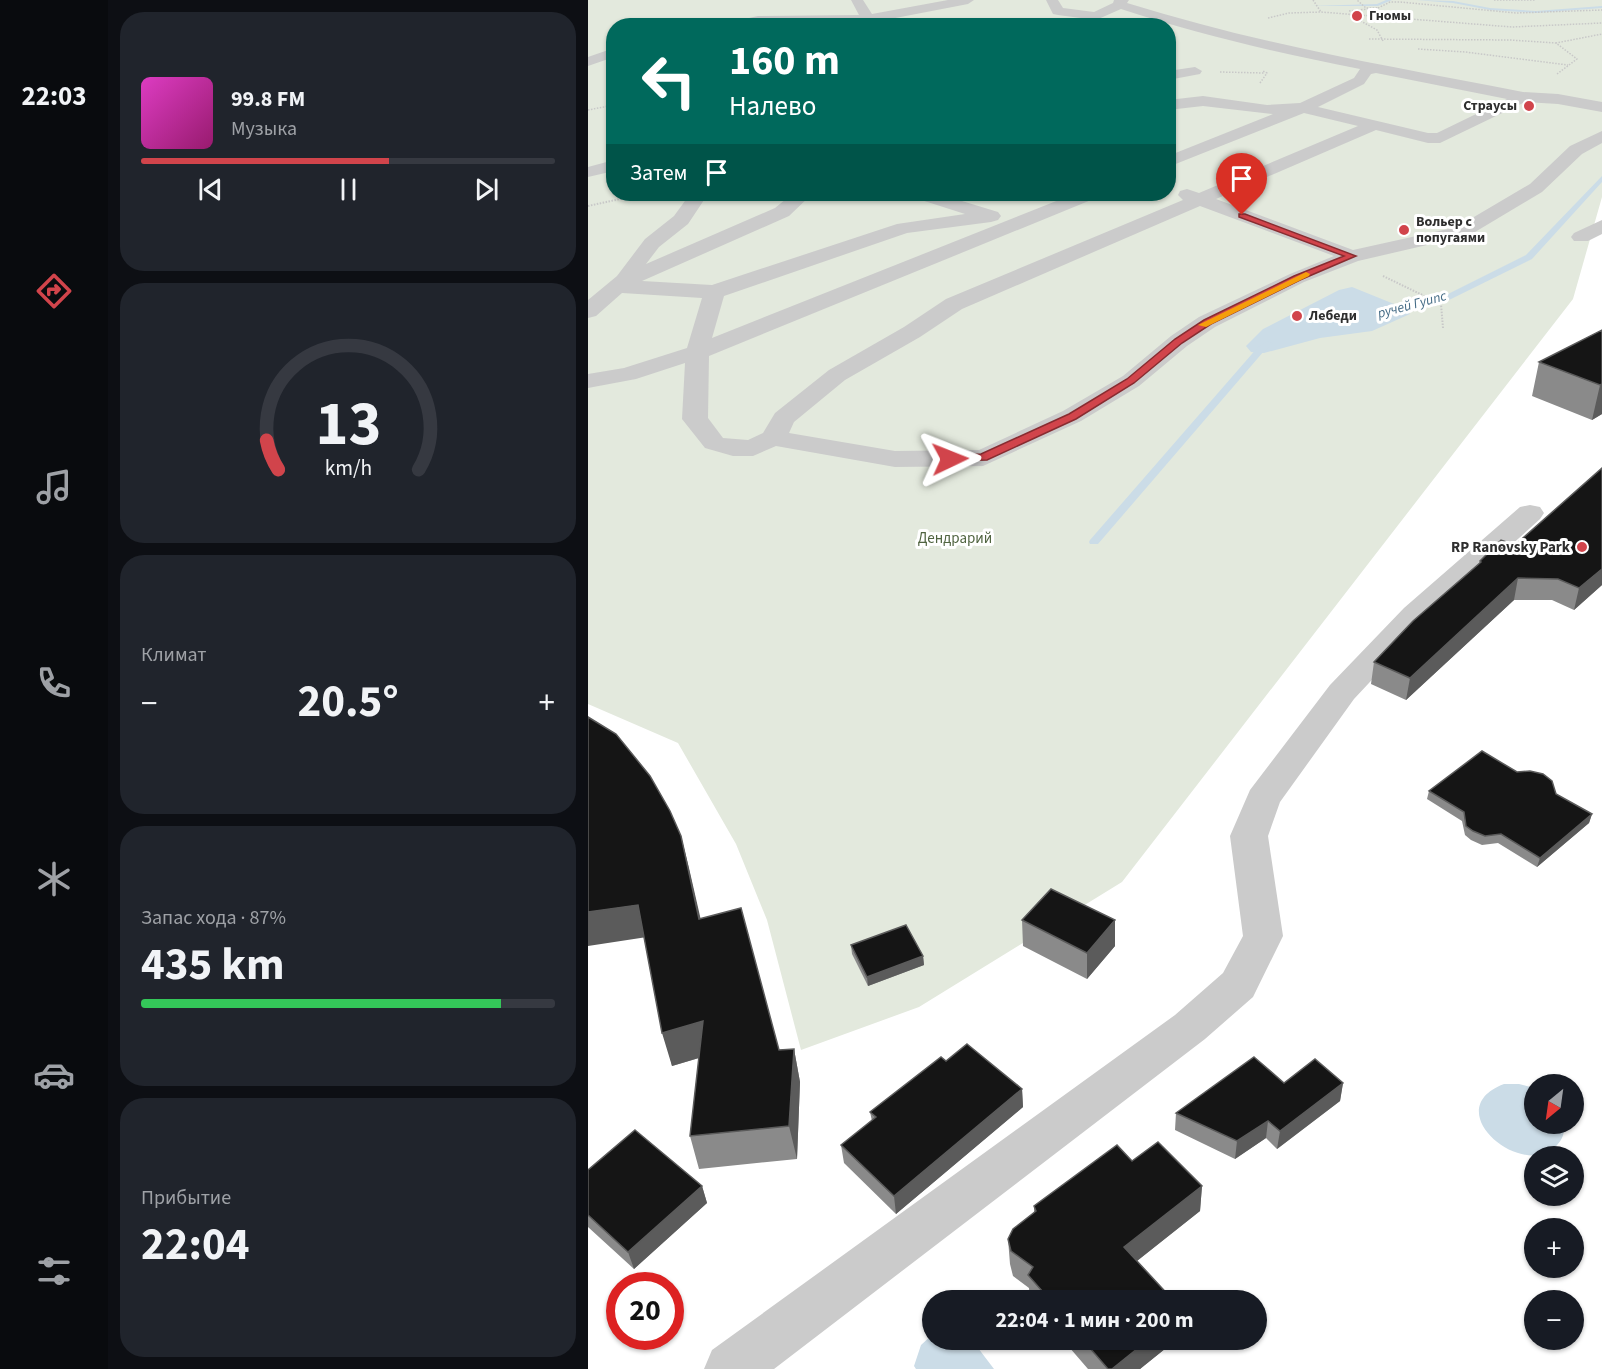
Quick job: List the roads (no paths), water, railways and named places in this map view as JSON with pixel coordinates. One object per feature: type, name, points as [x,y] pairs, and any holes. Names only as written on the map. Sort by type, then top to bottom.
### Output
[{"type":"lane","points":[[857,0],[867,18]]},
{"type":"lane","points":[[1052,0],[1058,11],[1089,16],[1102,14],[1122,3],[1167,18]]},
{"type":"lane","points":[[875,18],[974,3]]},
{"type":"lane","points":[[964,14],[974,3]]},
{"type":"lane","points":[[767,18],[824,5]]},
{"type":"lane","points":[[1176,21],[1231,39],[1372,69],[1523,97],[1558,99],[1602,108]]},
{"type":"lane","points":[[1176,159],[1303,108],[1359,81],[1366,71],[1372,69]]},
{"type":"lane","points":[[1176,71],[1195,72],[1176,75]]},
{"type":"lane","points":[[1176,104],[1203,101],[1267,110],[1303,108],[1440,138],[1523,97]]},
{"type":"lane","points":[[714,292],[697,352],[695,419],[714,443],[733,448],[753,448],[772,438],[784,418],[837,375],[912,333],[954,304],[1374,125]]},
{"type":"lane","points":[[772,438],[895,459],[983,458],[1072,417],[1131,381],[1179,341],[1207,322],[1297,278],[1352,256],[1463,231],[1536,188],[1576,150],[1602,136]]},
{"type":"lane","points":[[588,172],[606,159]]},
{"type":"lane","points":[[1176,192],[1352,256]]},
{"type":"lane","points":[[588,311],[621,284],[652,243],[681,220],[694,201]]},
{"type":"lane","points":[[621,284],[782,212],[795,201]]},
{"type":"lane","points":[[944,201],[1016,222]]},
{"type":"lane","points":[[991,216],[995,201]]},
{"type":"lane","points":[[588,381],[628,374],[697,352],[1071,201]]},
{"type":"lane","points":[[621,284],[714,292],[904,228],[991,216]]},
{"type":"lane","points":[[1581,237],[1602,226]]},
{"type":"lane","points":[[731,1369],[1190,1028],[1238,985],[1263,936],[1249,836],[1263,799],[1342,692],[1416,615],[1530,513]]},
{"type":"water","points":[[1352,287],[1399,306],[1410,314],[1372,331],[1320,338],[1264,353],[1251,352],[1246,346],[1263,329],[1339,290]]},
{"type":"water","points":[[1504,1084],[1524,1085],[1524,1134],[1563,1134],[1559,1143],[1556,1146],[1524,1146],[1524,1154],[1505,1148],[1491,1137],[1482,1123],[1479,1109],[1486,1095]]},
{"type":"water","points":[[921,1345],[922,1350],[980,1350],[994,1369],[916,1369],[914,1366]]},
{"type":"waterway","points":[[1312,6],[1378,5],[1390,0]]},
{"type":"waterway","points":[[1418,0],[1536,12],[1602,7]]},
{"type":"waterway","name":"ручей Гуипс","points":[[1387,310],[1444,299],[1529,257],[1602,178]]},
{"type":"waterway","name":"ручей Гуипс","points":[[1094,542],[1261,349],[1270,343]]},
{"type":"place","name":"Гномы","points":[[1357,16]]},
{"type":"place","name":"Страусы","points":[[1529,106]]},
{"type":"place","name":"Вольер с попугаями","points":[[1404,230]]},
{"type":"place","name":"Лебеди","points":[[1297,316]]},
{"type":"place","name":"RP Ranovsky Park","points":[[1582,547]]},
{"type":"park label","name":"Дендрарий","points":[[955,538]]}]
